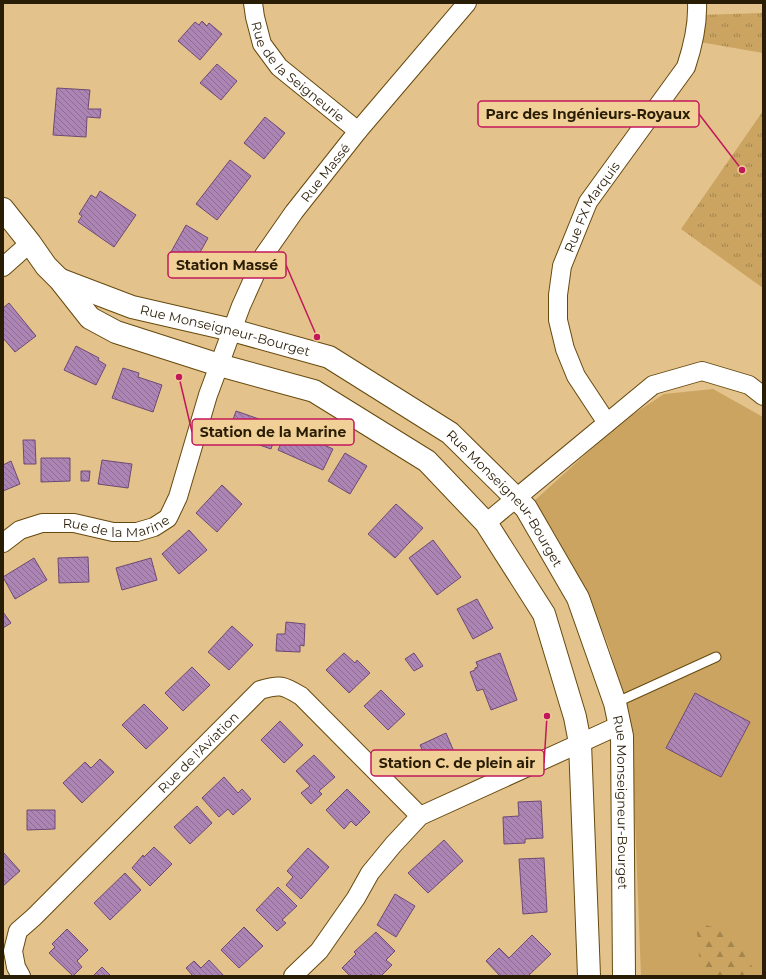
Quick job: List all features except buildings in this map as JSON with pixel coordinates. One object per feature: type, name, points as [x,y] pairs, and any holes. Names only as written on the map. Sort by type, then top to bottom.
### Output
[{"type":"street","name":"Rue de la Seigneurie","points":[[253,3],[262,44],[279,67],[358,131]]},
{"type":"street","name":"Rue Massé","points":[[220,365],[241,306],[264,255],[294,212],[358,131],[467,3]]},
{"type":"street","name":"Rue FX Marquis","points":[[607,422],[576,376],[564,349],[558,314],[558,294],[562,266],[588,202],[686,67],[694,41],[698,15],[697,3]]},
{"type":"street","name":"Rue Monseigneur-Bourget","points":[[3,209],[46,266],[60,280],[90,318],[116,332],[220,365],[314,390],[427,461],[486,523],[544,614],[575,717],[580,744],[589,976]]},
{"type":"street","points":[[3,267],[30,243]]},
{"type":"street","name":"Rue Monseigneur-Bourget","points":[[60,280],[132,307],[232,330],[329,357],[450,432],[526,508],[578,598],[616,703],[622,736],[624,976]]},
{"type":"street","name":"Rue de la Marine","points":[[3,543],[20,530],[42,523],[74,523],[113,532],[137,532],[154,527],[168,518],[178,497],[208,395],[220,365]]},
{"type":"street","points":[[486,523],[653,385],[702,371],[748,385],[763,396]]},
{"type":"street","name":"Rue de l'Aviation","points":[[21,976],[16,967],[13,951],[18,931],[34,917],[260,690],[275,686],[288,688],[301,696],[420,816]]},
{"type":"street","points":[[293,976],[319,951],[356,898],[370,873],[420,816],[620,725]]},
{"type":"lane","points":[[616,703],[716,657]]},
{"type":"green space","points":[[763,13],[763,53],[694,41],[698,15]]},
{"type":"green space","points":[[763,111],[763,288],[681,229]]},
{"type":"green space","points":[[713,389],[763,417],[763,976],[641,976],[633,768],[619,681],[609,647],[591,602],[555,534],[533,502],[620,423],[664,394]]},
{"type":"green space","points":[[696,922],[719,929],[743,950],[757,976],[701,976]]},
{"type":"place","name":"Parc des Ingénieurs-Royaux","points":[[742,170]]},
{"type":"place","name":"Station Massé","points":[[317,337]]},
{"type":"place","name":"Station de la Marine","points":[[179,377]]},
{"type":"place","name":"Station C. de plein air","points":[[547,716]]}]
